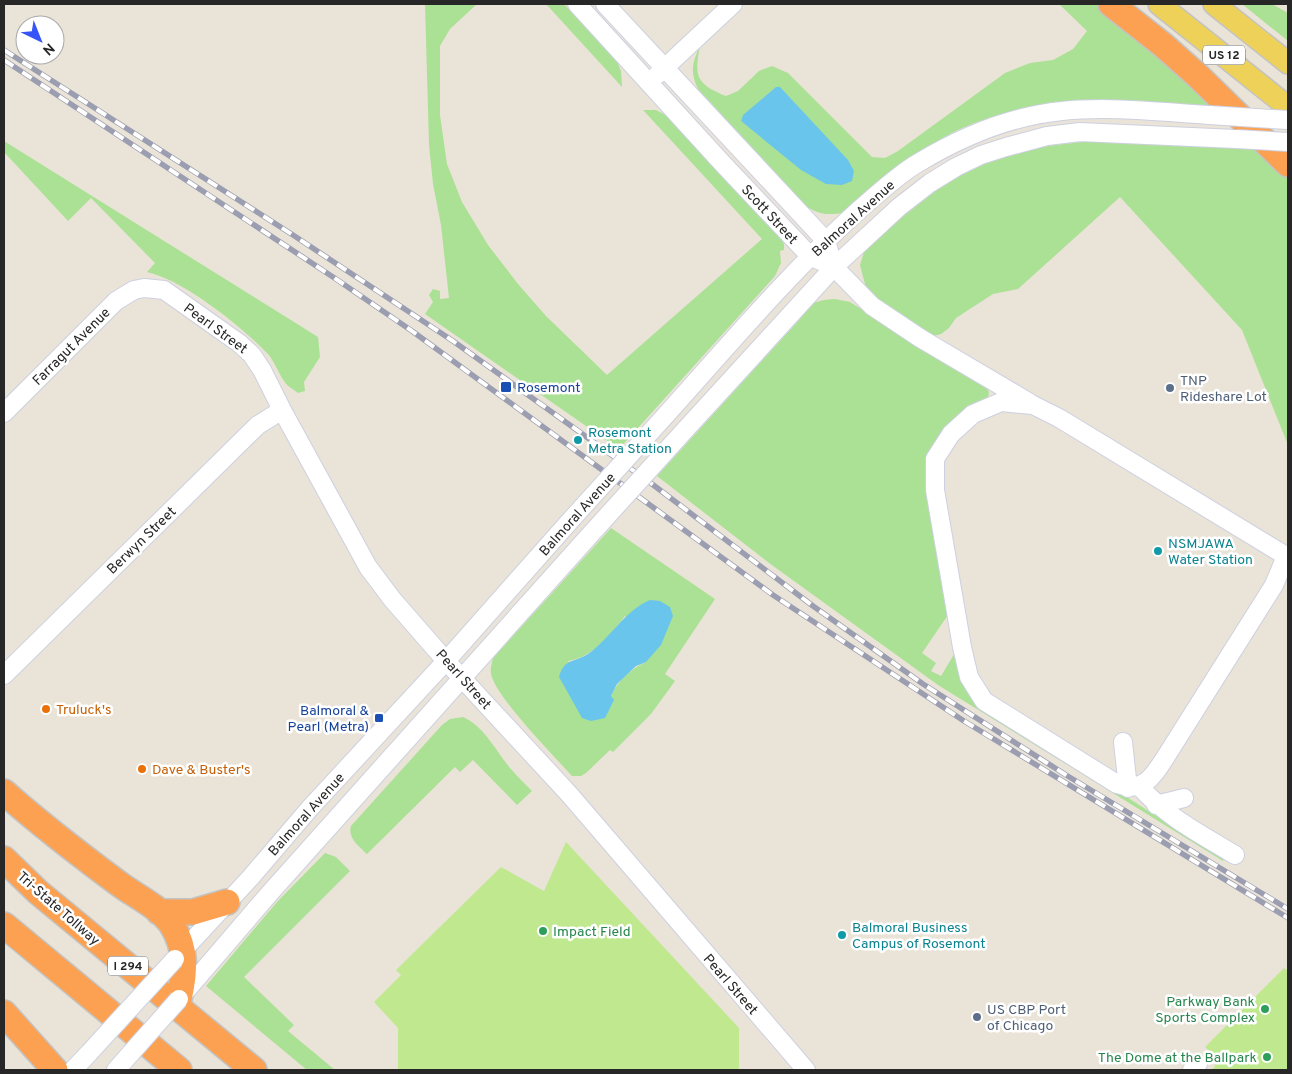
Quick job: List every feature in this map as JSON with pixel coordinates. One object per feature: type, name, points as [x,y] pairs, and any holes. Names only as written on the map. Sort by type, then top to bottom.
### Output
[{"type":"highway","points":[[1111,4],[1163,45],[1192,71],[1288,164]]},
{"type":"highway","points":[[4,792],[29,814],[159,912],[171,924],[178,937],[185,964],[179,999]]},
{"type":"highway","name":"Tri-State Tollway","points":[[4,859],[38,892],[254,1070]]},
{"type":"highway","points":[[159,912],[193,912],[227,902]]},
{"type":"highway","points":[[4,925],[179,1070]]},
{"type":"highway","points":[[4,1013],[55,1070]]},
{"type":"main road","name":"US 12","points":[[1159,4],[1288,107]]},
{"type":"main road","name":"US 12","points":[[1214,4],[1288,62]]},
{"type":"street","name":"Scott Street","points":[[577,4],[648,83],[810,256],[834,267]]},
{"type":"street","name":"Scott Street","points":[[605,4],[826,241],[834,267]]},
{"type":"street","points":[[648,83],[733,4]]},
{"type":"street","name":"Balmoral Avenue","points":[[185,964],[227,902],[310,808],[446,661],[810,256],[889,184],[916,164],[982,131],[1015,120],[1062,111],[1127,110],[1288,120]]},
{"type":"street","name":"Balmoral Avenue","points":[[72,1070],[185,964],[269,894],[589,536],[834,267],[899,207],[930,183],[956,167],[981,155],[1047,136],[1080,132],[1288,142]]},
{"type":"street","points":[[834,267],[872,306],[920,338],[1033,405],[1059,418],[1286,556],[1274,585],[1154,776],[1133,787]]},
{"type":"street","name":"Pearl Street","points":[[144,288],[164,290],[239,343],[252,355],[262,370],[368,567],[392,599],[446,661],[569,794],[806,1070]]},
{"type":"street","name":"Farragut Avenue","points":[[4,413],[116,301],[134,290],[144,288]]},
{"type":"street","points":[[1033,405],[1001,402],[973,414],[951,434],[935,459],[935,490],[962,647],[970,677],[984,701],[1117,784],[1133,787],[1180,822],[1235,855]]},
{"type":"street","name":"Berwyn Street","points":[[4,675],[258,425],[282,410]]},
{"type":"street","points":[[1123,742],[1133,787]]},
{"type":"street","points":[[1156,805],[1184,798]]},
{"type":"street","points":[[116,1070],[179,999]]},
{"type":"green space","points":[[425,4],[477,4],[450,29],[440,46],[440,115],[447,164],[462,202],[488,245],[518,284],[546,316],[607,375],[762,239],[643,110],[656,110],[671,118],[778,233],[784,244],[784,250],[780,251],[781,263],[775,276],[619,449],[425,314],[433,302],[429,295],[433,289],[440,291],[440,299],[449,298],[441,225],[433,184],[429,145]]},
{"type":"green space","points":[[546,4],[564,4],[616,59],[621,71],[622,87]]},
{"type":"green space","points":[[1059,4],[1098,4],[1218,106],[1087,102],[1023,109],[992,117],[944,137],[914,157],[844,213],[829,214],[816,212],[807,207],[698,89],[694,78],[694,63],[700,46],[697,65],[700,78],[708,87],[726,96],[738,91],[759,71],[772,66],[788,73],[872,157],[885,158],[898,151],[1005,73],[1030,63],[1053,60],[1073,49],[1087,31]]},
{"type":"green space","points":[[1242,4],[1272,4],[1288,13],[1288,41]]},
{"type":"green space","points":[[4,141],[318,337],[320,357],[304,382],[305,391],[298,393],[287,384],[268,354],[228,318],[178,284],[147,272],[155,263],[91,198],[68,221],[4,152]]},
{"type":"green space","points":[[1090,141],[1260,147],[1288,178],[1288,445],[1242,330],[1120,197],[1018,289],[993,294],[956,318],[949,328],[941,334],[933,336],[878,302],[866,288],[860,265],[864,252],[893,221],[936,187],[989,160],[1038,147]]},
{"type":"green space","points":[[835,299],[850,302],[986,386],[989,392],[988,398],[940,438],[948,615],[922,653],[936,663],[931,671],[941,676],[956,651],[990,710],[1224,859],[1223,861],[938,685],[769,563],[657,476],[800,319],[797,316],[814,303]]},
{"type":"green space","points":[[611,528],[715,599],[665,674],[675,681],[651,714],[613,752],[610,750],[581,776],[572,776],[513,710],[494,682],[491,673],[493,658]],"holes":[[[625,616],[646,662],[625,676],[611,696],[568,661],[585,655],[601,644]]]},
{"type":"green space","points":[[463,717],[477,726],[510,768],[532,791],[517,805],[473,760],[460,772],[455,767],[367,854],[352,838],[351,826],[442,725],[450,719]]},
{"type":"green space","name":"Impact Field","points":[[566,842],[739,1028],[739,1070],[398,1070],[398,1028],[374,1002],[401,975],[396,970],[501,867],[544,891]]},
{"type":"green space","points":[[325,853],[336,857],[350,871],[244,977],[294,1025],[288,1031],[335,1070],[307,1070],[206,986],[277,902]]},
{"type":"green space","name":"Parkway Bank Sports Complex","points":[[1284,968],[1288,971],[1288,1070],[1212,1070],[1215,1066],[1214,1060],[1211,1053],[1205,1047]]},
{"type":"water","points":[[776,87],[780,87],[848,160],[854,171],[852,181],[842,185],[826,184],[801,170],[741,121],[743,115]]},
{"type":"water","points":[[650,600],[660,601],[670,607],[673,616],[661,645],[646,662],[636,666],[617,684],[611,696],[614,700],[605,718],[591,721],[582,718],[559,677],[561,671],[570,662],[583,657],[596,648],[625,618]]},
{"type":"railway","points":[[4,50],[293,235],[453,341],[652,484],[813,606],[923,684],[1066,775],[1288,909]]},
{"type":"railway","points":[[4,60],[412,331],[773,595],[964,721],[1288,918]]},
{"type":"place","name":"Rosemont","points":[[506,387]]},
{"type":"place","name":"TNP Rideshare Lot","points":[[1170,388]]},
{"type":"place","name":"Rosemont Metra Station","points":[[578,440]]},
{"type":"place","name":"NSMJAWA Water Station","points":[[1158,551]]},
{"type":"place","name":"Truluck's","points":[[46,709]]},
{"type":"place","name":"Balmoral & Pearl (Metra)","points":[[379,718]]},
{"type":"place","name":"Dave & Buster's","points":[[142,769]]},
{"type":"place","name":"Impact Field","points":[[543,931]]},
{"type":"place","name":"Balmoral Business Campus of Rosemont","points":[[842,935]]},
{"type":"place","name":"Parkway Bank Sports Complex","points":[[1265,1009]]},
{"type":"place","name":"US CBP Port of Chicago","points":[[977,1017]]},
{"type":"place","name":"The Dome at the Ballpark","points":[[1267,1057]]}]
